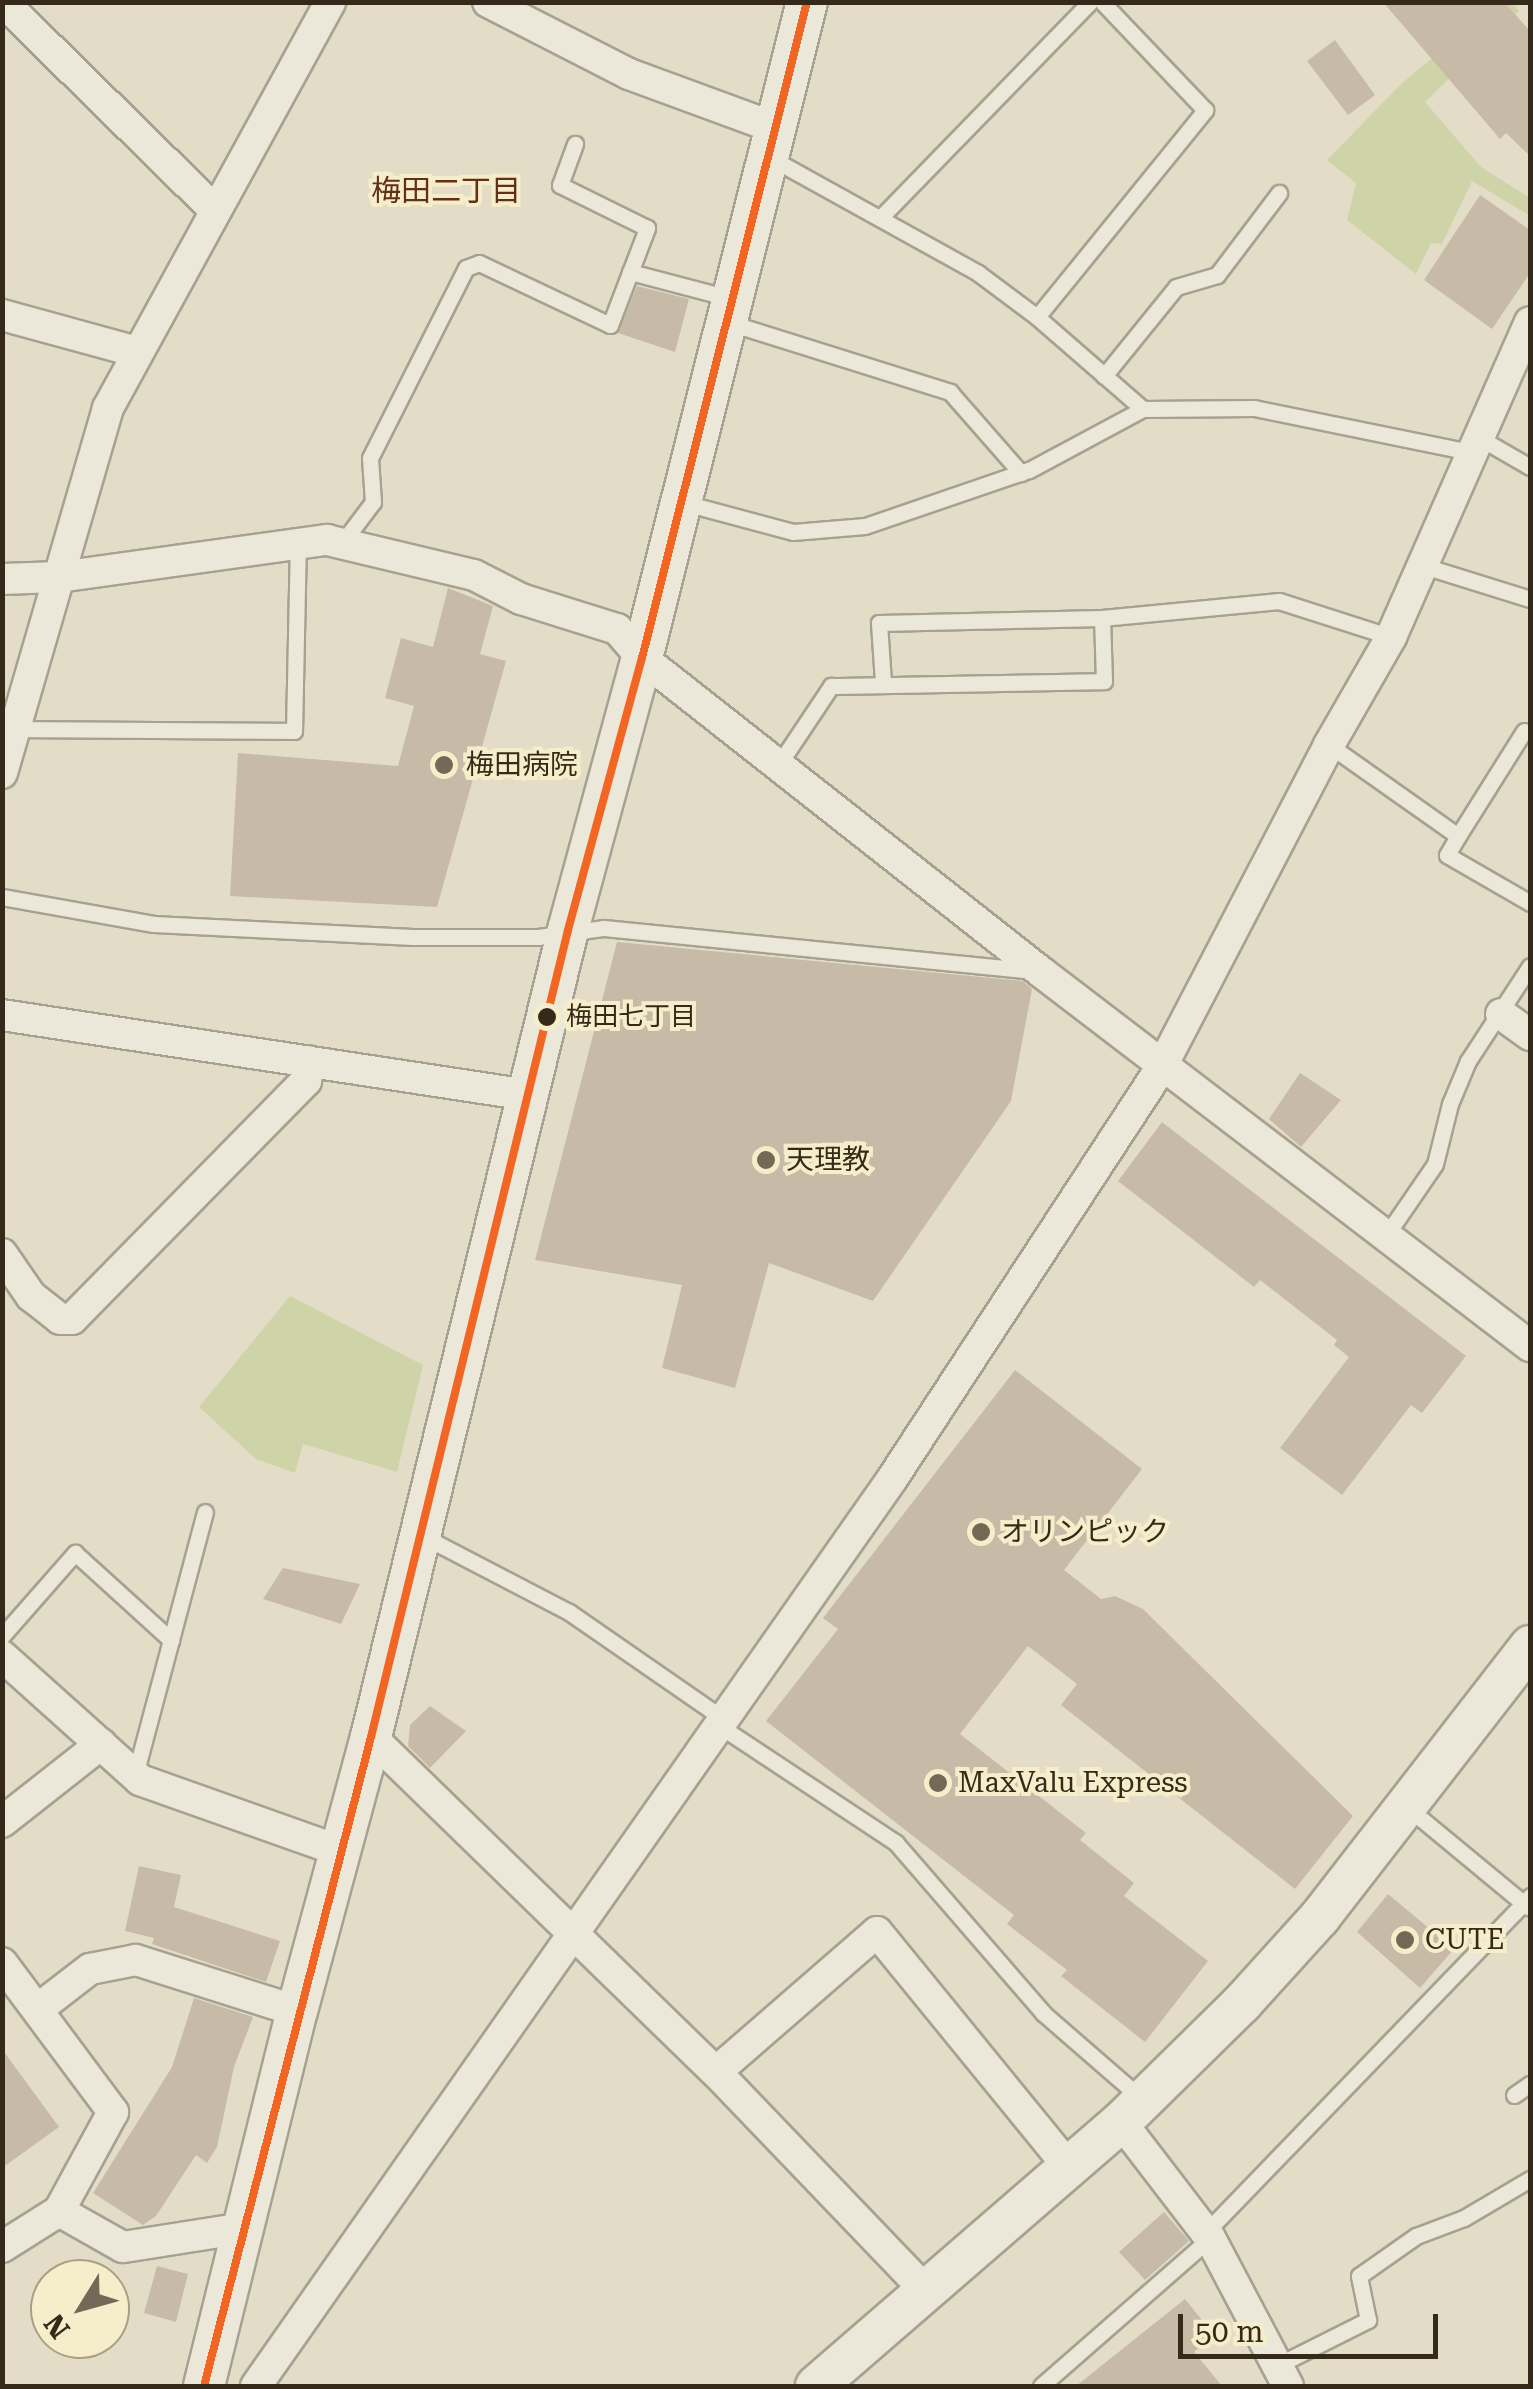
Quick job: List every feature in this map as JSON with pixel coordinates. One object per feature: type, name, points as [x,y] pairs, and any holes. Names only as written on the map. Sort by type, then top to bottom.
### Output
[{"type":"street","points":[[2,2],[215,210]]},
{"type":"street","points":[[2,773],[108,408],[330,2]]},
{"type":"street","points":[[488,2],[772,142]]},
{"type":"street","points":[[204,2386],[421,1536],[568,930],[642,658],[807,2]]},
{"type":"street","points":[[2,315],[137,352]]},
{"type":"street","points":[[256,2386],[573,1931],[723,1724],[1002,1317],[1162,1066],[1328,745],[1391,636],[1530,322]]},
{"type":"street","points":[[2,579],[59,577],[298,544],[342,543],[474,575],[521,599],[617,629],[642,658],[1040,972],[1530,1346]]},
{"type":"street","points":[[1501,1014],[1530,1035]]},
{"type":"street","points":[[2,1015],[528,1095]]},
{"type":"street","points":[[2,1254],[30,1296],[60,1319],[72,1318],[306,1081],[309,1062]]},
{"type":"street","points":[[816,2386],[1132,2111],[1307,1931],[1530,1646]]},
{"type":"street","points":[[2,1656],[135,1776],[340,1851]]},
{"type":"street","points":[[370,1737],[716,2072],[927,2292]]},
{"type":"street","points":[[2,1822],[101,1744]]},
{"type":"street","points":[[716,2072],[877,1932],[1069,2166]]},
{"type":"street","points":[[38,2009],[90,1968],[136,1960],[297,2011]]},
{"type":"street","points":[[2,1963],[114,2112],[59,2211],[2,2247]]},
{"type":"street","points":[[1132,2111],[1208,2235],[1282,2376]]},
{"type":"street","points":[[59,2211],[123,2247],[245,2228]]},
{"type":"lane","points":[[880,217],[1090,2]]},
{"type":"lane","points":[[1037,316],[1206,110],[1102,2]]},
{"type":"lane","points":[[772,142],[880,217],[978,273],[1037,316],[1143,409]]},
{"type":"lane","points":[[342,543],[373,502],[370,458],[466,268],[479,263],[610,326],[647,228],[560,185],[576,144]]},
{"type":"lane","points":[[1104,376],[1176,287],[1217,275],[1279,194]]},
{"type":"lane","points":[[630,272],[950,392],[1021,473]]},
{"type":"lane","points":[[679,501],[792,532],[864,526],[1021,473],[1143,409],[1254,408],[1474,444],[1530,466]]},
{"type":"lane","points":[[15,729],[294,731],[298,544]]},
{"type":"lane","points":[[1424,566],[1530,599]]},
{"type":"lane","points":[[882,682],[879,622],[1102,618],[1279,601],[1391,636]]},
{"type":"lane","points":[[779,764],[831,686],[1104,680],[1102,618]]},
{"type":"lane","points":[[1524,732],[1447,855],[1530,903]]},
{"type":"lane","points":[[1328,745],[1458,836]]},
{"type":"lane","points":[[2,898],[154,924],[413,937],[538,937],[604,928],[1040,972]]},
{"type":"lane","points":[[1384,1238],[1435,1164],[1450,1104],[1468,1061],[1530,966]]},
{"type":"lane","points":[[135,1776],[206,1512]]},
{"type":"lane","points":[[421,1536],[569,1612],[723,1724],[896,1842],[1132,2111]]},
{"type":"lane","points":[[2,1636],[76,1553],[171,1640]]},
{"type":"lane","points":[[1040,2386],[1208,2235],[1528,1903],[1407,1806]]},
{"type":"lane","points":[[1514,2095],[1530,2084]]},
{"type":"lane","points":[[1282,2376],[1368,2320],[1359,2276],[1416,2236],[1464,2218],[1530,2179]]},
{"type":"green space","points":[[1498,3],[1513,3],[1519,11],[1425,102],[1481,167],[1530,198],[1530,216],[1472,181],[1442,244],[1431,243],[1416,274],[1347,220],[1356,183],[1327,160],[1401,84]]},
{"type":"green space","points":[[290,1296],[423,1365],[397,1472],[303,1444],[295,1473],[256,1459],[199,1407]]},
{"type":"building","points":[[1383,2],[1504,2],[1530,31],[1530,156],[1506,133],[1500,139]]},
{"type":"building","points":[[1335,40],[1375,95],[1348,115],[1307,61]]},
{"type":"building","points":[[1480,195],[1530,230],[1530,273],[1492,329],[1424,280]]},
{"type":"building","points":[[637,286],[689,299],[675,352],[618,333]]},
{"type":"building","points":[[448,588],[493,606],[480,654],[506,661],[437,907],[230,896],[238,753],[398,766],[414,706],[385,698],[401,638],[433,647]]},
{"type":"building","name":"天理教","points":[[617,942],[1023,981],[1032,989],[1011,1101],[873,1301],[769,1263],[735,1388],[662,1368],[682,1285],[535,1260]]},
{"type":"building","points":[[1300,1073],[1341,1100],[1301,1147],[1269,1119]]},
{"type":"building","points":[[1162,1122],[1466,1356],[1422,1413],[1411,1405],[1342,1495],[1280,1448],[1349,1357],[1334,1345],[1337,1340],[1260,1280],[1254,1287],[1118,1181]]},
{"type":"building","points":[[1015,1370],[1142,1469],[1064,1570],[1101,1599],[1115,1596],[1143,1609],[1353,1816],[1295,1889],[1061,1705],[1077,1684],[1028,1646],[960,1734],[1086,1833],[1080,1840],[1134,1883],[1124,1896],[1208,1961],[1145,2042],[1061,1976],[1067,1970],[1007,1924],[1014,1915],[766,1721],[838,1629],[823,1618]]},
{"type":"building","points":[[283,1568],[360,1584],[341,1624],[263,1599]]},
{"type":"building","points":[[430,1706],[466,1731],[430,1768],[408,1746],[410,1725]]},
{"type":"building","points":[[139,1866],[181,1875],[174,1907],[280,1941],[266,1982],[152,1944],[154,1938],[125,1931]]},
{"type":"building","name":"CUTE","points":[[1388,1894],[1454,1949],[1420,1988],[1357,1932]]},
{"type":"building","points":[[194,1998],[253,2017],[234,2067],[217,2147],[207,2163],[196,2155],[156,2216],[143,2225],[93,2193],[172,2067]]},
{"type":"building","points":[[2,2049],[59,2127],[2,2168]]},
{"type":"building","points":[[1164,2212],[1189,2241],[1145,2280],[1119,2252]]},
{"type":"building","points":[[157,2266],[188,2274],[176,2322],[144,2313]]},
{"type":"building","points":[[1185,2299],[1214,2335],[1194,2352],[1222,2386],[1076,2386]]},
{"type":"transit line","points":[[204,2386],[371,1737],[568,930],[642,658],[807,2]]},
{"type":"place","name":"梅田病院","points":[[444,765]]},
{"type":"place","name":"梅田七丁目","points":[[547,1017]]},
{"type":"place","name":"天理教","points":[[766,1160]]},
{"type":"place","name":"オリンピック","points":[[981,1532]]},
{"type":"place","name":"MaxValu Express","points":[[938,1783]]},
{"type":"place","name":"CUTE","points":[[1405,1940]]},
{"type":"district","name":"梅田二丁目","points":[[446,191]]}]
